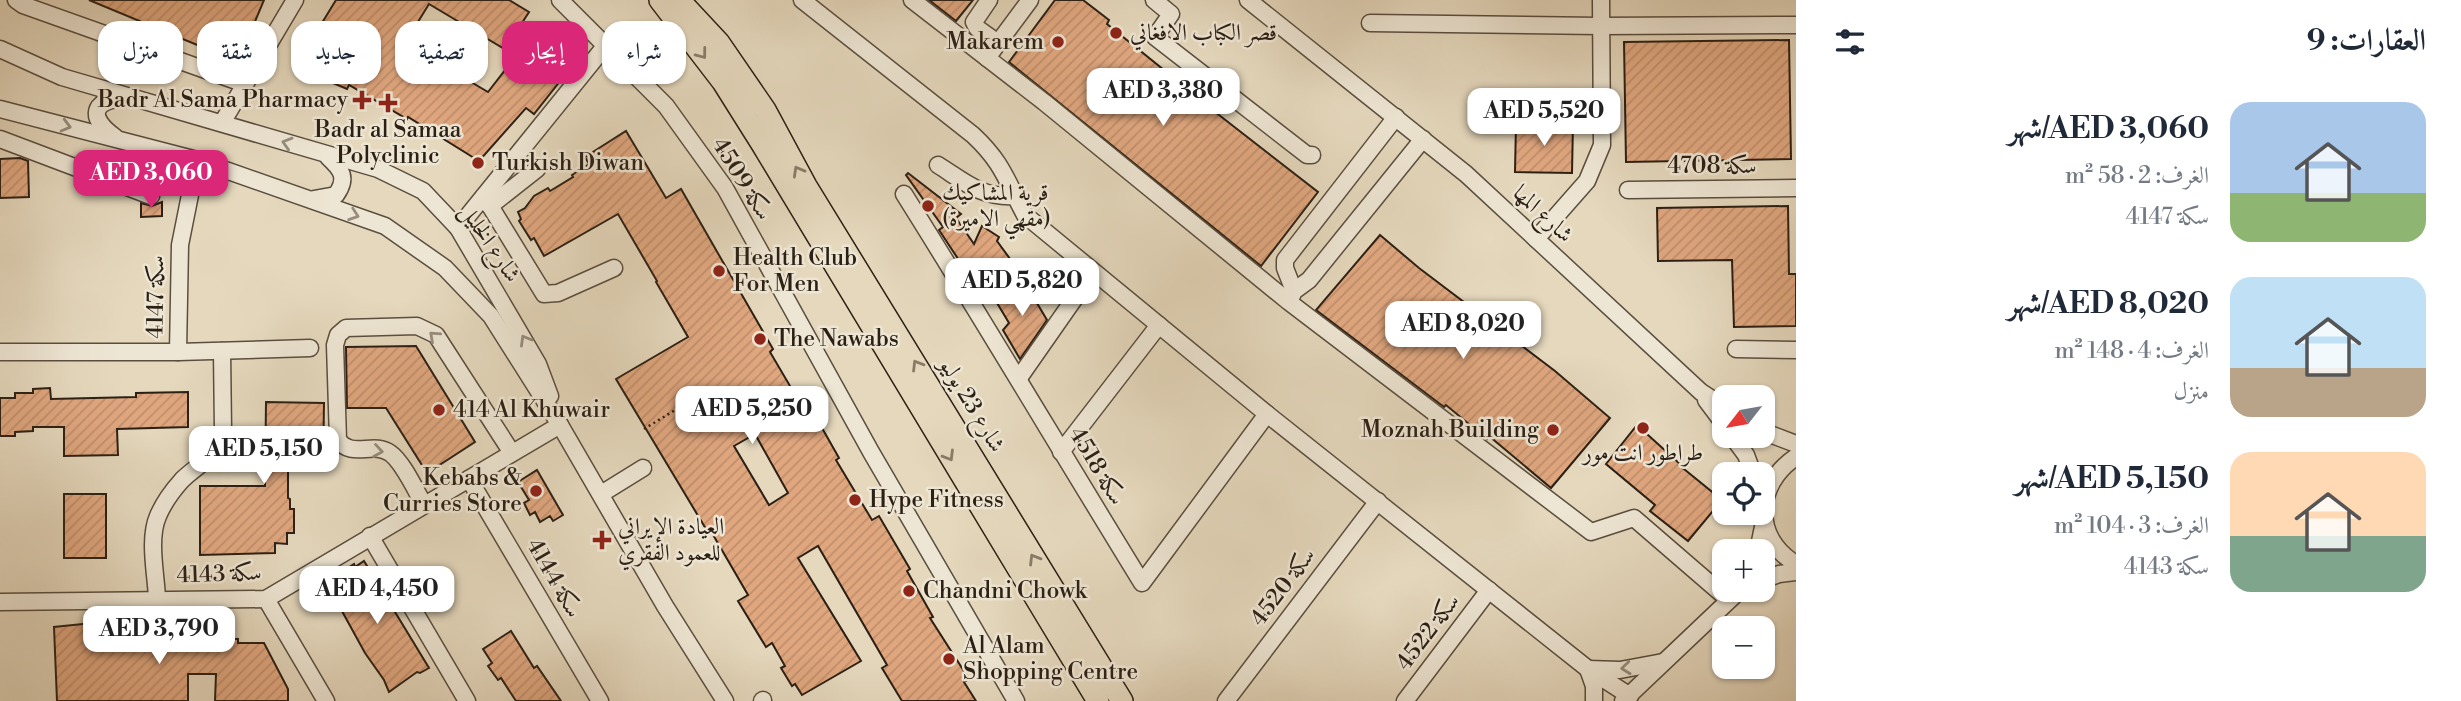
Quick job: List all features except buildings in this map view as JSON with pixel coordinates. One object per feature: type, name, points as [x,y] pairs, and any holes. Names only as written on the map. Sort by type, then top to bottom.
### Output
[{"type":"main road","points":[[651,0],[678,9]]},
{"type":"main road","name":"شارع 23 يوليو","points":[[660,0],[678,9],[719,43],[765,110],[806,186],[1122,701]]},
{"type":"main road","name":"شارع 23 يوليو","points":[[678,9],[1098,701]]},
{"type":"street","points":[[16,0],[23,5],[197,67]]},
{"type":"street","points":[[277,31],[295,0]]},
{"type":"street","name":"سكة 4509","points":[[560,0],[602,41]]},
{"type":"street","points":[[802,0],[992,153],[1010,182],[1025,215],[1267,414],[1627,698],[1727,602]]},
{"type":"street","points":[[912,0],[1591,532],[1634,519],[1712,578]]},
{"type":"street","points":[[989,0],[974,22],[977,28],[998,43]]},
{"type":"street","points":[[987,58],[1030,0]]},
{"type":"street","points":[[1154,0],[1171,14],[1155,37],[1307,155],[1312,155]]},
{"type":"street","name":"شارع المها","points":[[1249,0],[1466,174],[1701,392],[1712,399]]},
{"type":"street","points":[[1536,239],[1587,181],[1602,145],[1601,0]]},
{"type":"street","points":[[1370,23],[1796,25]]},
{"type":"street","name":"شارع الخليل","points":[[0,49],[62,77],[378,169],[423,191],[458,228],[538,364],[560,425]]},
{"type":"street","points":[[458,228],[487,201],[602,50]]},
{"type":"street","points":[[222,123],[246,84]]},
{"type":"street","name":"سكة 4509","points":[[644,84],[666,106],[725,188],[872,452],[1016,701]]},
{"type":"street","points":[[120,140],[105,129],[98,121],[96,113],[100,104],[107,100],[131,97]]},
{"type":"street","name":"شارع الخليل","points":[[0,109],[197,160],[385,226],[445,268],[491,316],[560,425],[665,606],[724,701]]},
{"type":"street","points":[[1507,113],[1601,113]]},
{"type":"street","points":[[1292,297],[1285,261],[1396,117]]},
{"type":"street","points":[[0,139],[151,196]]},
{"type":"street","points":[[1292,297],[1309,280],[1423,139]]},
{"type":"street","points":[[309,199],[336,195],[341,187],[344,176],[341,169],[326,155]]},
{"type":"street","name":"سكة 4147","points":[[178,352],[180,245],[197,160]]},
{"type":"street","points":[[938,165],[983,193],[998,197],[1015,196]]},
{"type":"street","points":[[487,201],[537,169]]},
{"type":"street","name":"سكة 4708","points":[[1628,190],[1796,188]]},
{"type":"street","name":"سكة 4518","points":[[904,194],[1019,377],[1061,452],[1142,583],[1267,414]]},
{"type":"street","points":[[487,201],[544,294],[550,296],[614,268]]},
{"type":"street","points":[[1019,377],[1093,272]]},
{"type":"street","points":[[1061,452],[1159,325]]},
{"type":"street","points":[[424,505],[392,454],[379,449],[351,449],[338,440],[335,345],[342,331],[351,327],[417,326],[430,331],[440,340],[512,453]]},
{"type":"street","name":"سكة 4147","points":[[0,352],[178,352],[310,348]]},
{"type":"street","points":[[1735,349],[1796,350]]},
{"type":"street","points":[[157,598],[154,540],[156,518],[182,480],[212,457],[221,444],[222,351]]},
{"type":"street","name":"شارع المها","points":[[1701,392],[1712,407]]},
{"type":"street","name":"سكة 4143","points":[[0,602],[157,598],[266,599],[560,425]]},
{"type":"street","points":[[1775,436],[1796,444]]},
{"type":"street","points":[[1775,475],[1796,457]]},
{"type":"street","points":[[601,494],[643,468]]},
{"type":"street","name":"سكة 4144","points":[[469,479],[600,701]]},
{"type":"street","name":"سكة 4520","points":[[1226,701],[1378,501]]},
{"type":"street","points":[[1768,525],[1770,537],[1780,552],[1796,565]]},
{"type":"street","points":[[370,536],[467,701]]},
{"type":"street","points":[[1775,575],[1796,572]]},
{"type":"street","name":"سكة 4522","points":[[1405,701],[1489,590]]},
{"type":"street","points":[[266,599],[326,701]]},
{"type":"street","points":[[1588,669],[1620,670],[1663,662]]},
{"type":"street","points":[[1588,669],[1594,686],[1594,701]]},
{"type":"path","points":[[644,429],[708,390]]},
{"type":"place","name":"قصر الكباب الافغاني","points":[[1116,33]]},
{"type":"place","name":"Makarem","points":[[1058,42]]},
{"type":"place","name":"Badr Al Sama Pharmacy","points":[[362,100]]},
{"type":"place","name":"Badr al Samaa Polyclinic","points":[[388,103]]},
{"type":"place","name":"Turkish Diwan","points":[[478,163]]},
{"type":"place","name":"قرية المشاكيك (مقهي الاميرة)","points":[[928,206]]},
{"type":"place","name":"Health Club For Men","points":[[719,271]]},
{"type":"place","name":"The Nawabs","points":[[760,339]]},
{"type":"place","name":"414 Al Khuwair","points":[[439,410]]},
{"type":"place","name":"طراطور انت مور","points":[[1643,428]]},
{"type":"place","name":"Moznah Building","points":[[1553,430]]},
{"type":"place","name":"Kebabs & Curries Store","points":[[536,491]]},
{"type":"place","name":"Hype Fitness","points":[[855,500]]},
{"type":"place","name":"العيادة الإيراني للعمود الفقري","points":[[602,540]]},
{"type":"place","name":"Chandni Chowk","points":[[909,591]]},
{"type":"place","name":"Al Alam Shopping Centre","points":[[949,659]]}]
